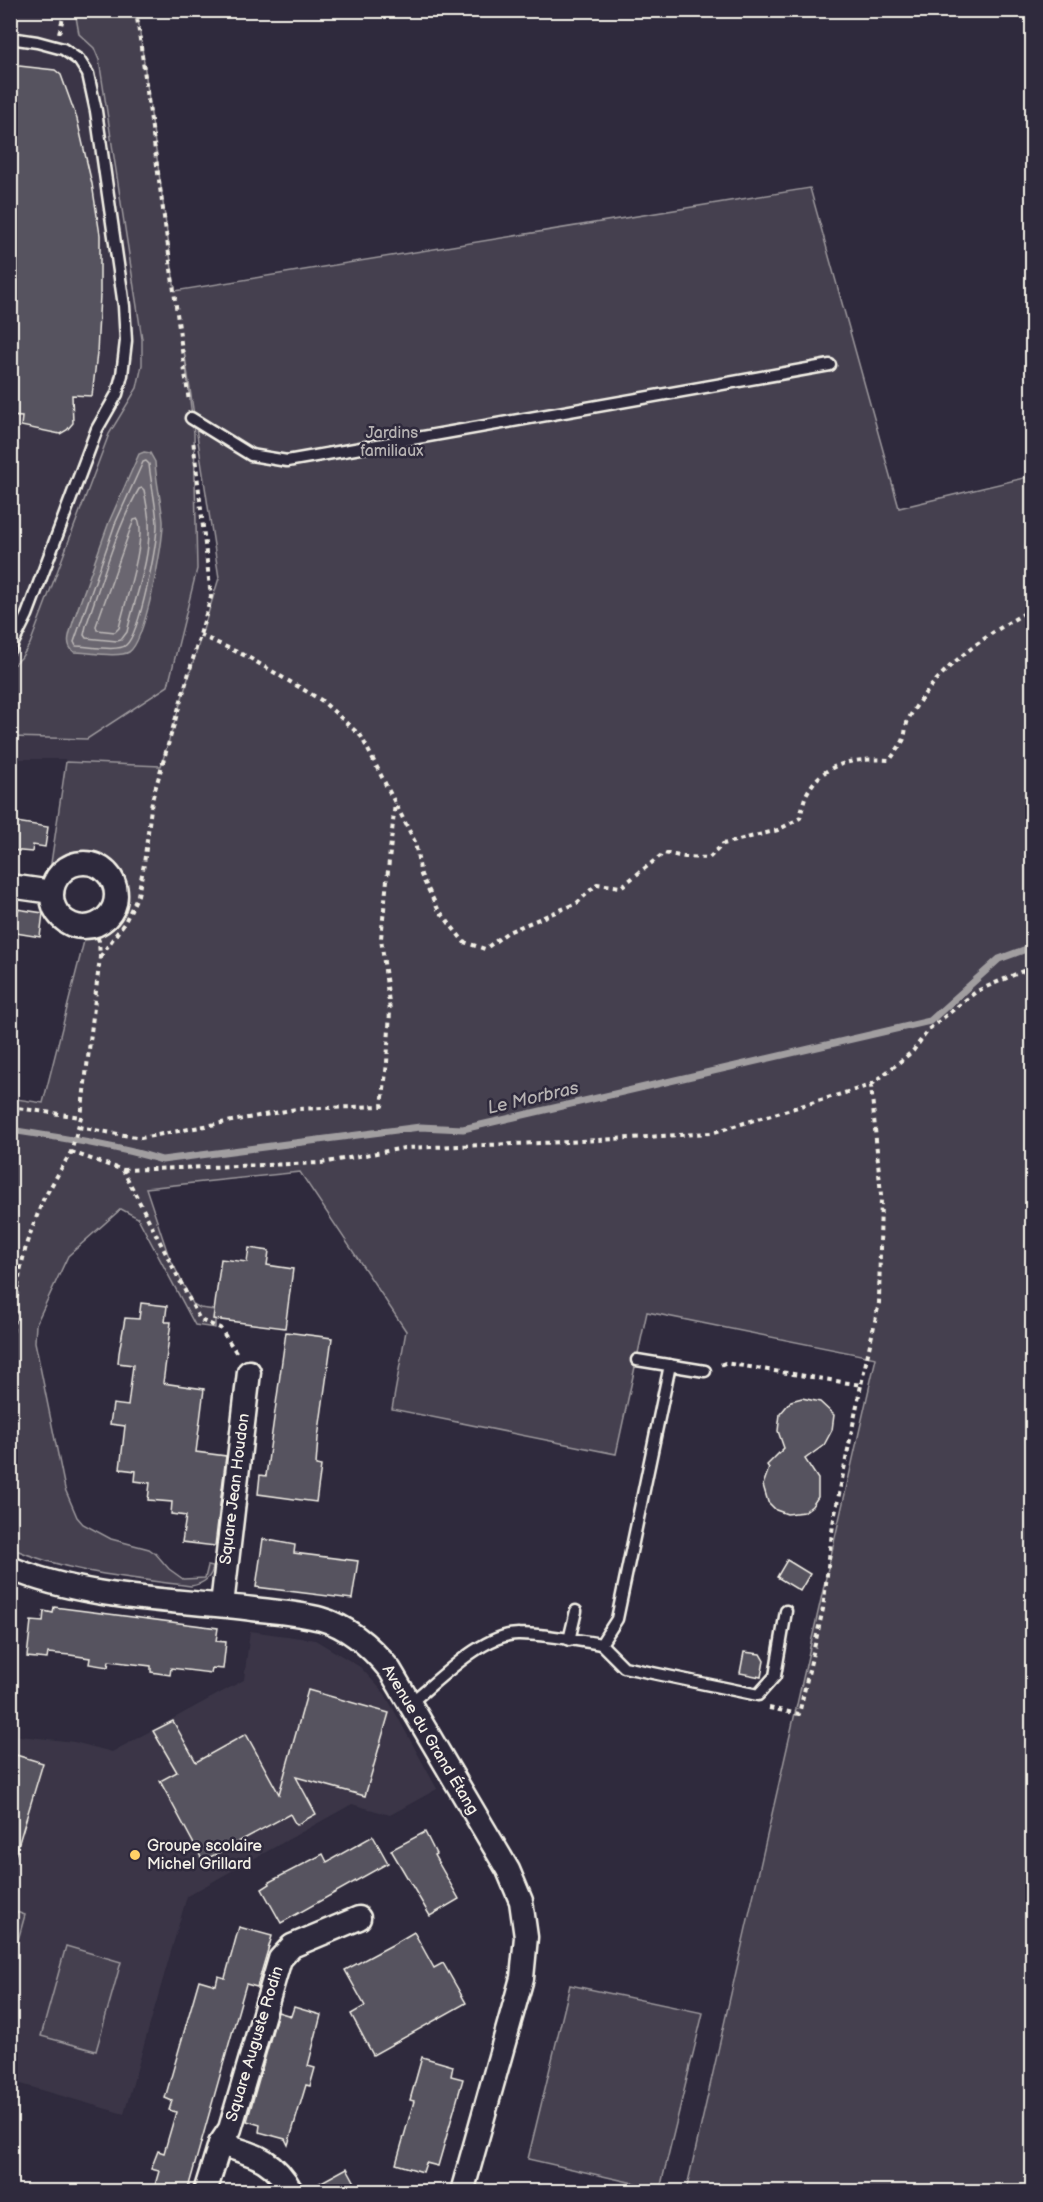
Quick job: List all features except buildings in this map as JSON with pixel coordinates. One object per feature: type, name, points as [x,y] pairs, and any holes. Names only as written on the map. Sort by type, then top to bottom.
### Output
[{"type":"street","points":[[92,864],[109,875],[114,884],[115,904],[110,914],[93,926],[72,925],[56,911],[52,892],[56,880],[71,866],[92,864]]},
{"type":"street","points":[[10,886],[52,892]]},
{"type":"street","name":"Square Jean Houdon","points":[[222,1605],[249,1372]]},
{"type":"street","name":"Avenue du Grand Étang","points":[[10,1568],[78,1590],[222,1605],[322,1619],[351,1633],[371,1647],[390,1670],[508,1870],[521,1901],[526,1937],[522,1978],[462,2192]]},
{"type":"street","name":"Square Auguste Rodin","points":[[205,2192],[220,2144],[230,2129],[280,1959],[292,1946],[359,1918]]},
{"type":"street","points":[[220,2144],[262,2157],[283,2175],[292,2192]]},
{"type":"lane","points":[[10,38],[63,49],[79,60],[88,74],[96,111],[124,306],[126,341],[117,394],[97,429],[27,615],[10,649]]},
{"type":"lane","points":[[191,418],[251,456],[287,461],[830,365]]},
{"type":"lane","points":[[637,1360],[705,1371]]},
{"type":"lane","points":[[602,1644],[617,1618],[670,1365]]},
{"type":"lane","points":[[569,1640],[576,1611]]},
{"type":"lane","points":[[409,1704],[480,1646],[498,1637],[518,1633],[602,1644],[624,1667],[758,1695],[775,1676],[786,1611]]},
{"type":"path","points":[[100,957],[125,922],[138,895],[152,800],[212,597],[191,418],[136,10]]},
{"type":"path","points":[[200,634],[248,657],[321,700],[361,736],[416,842],[421,875],[438,909],[464,942],[485,949],[508,932],[577,903],[597,884],[621,887],[664,853],[709,858],[723,844],[778,830],[800,818],[806,796],[824,771],[868,759],[891,760],[903,739],[907,721],[936,680],[967,652],[1032,609]]},
{"type":"path","points":[[77,1130],[141,1138],[296,1109],[382,1106],[390,1011],[381,938],[395,802]]},
{"type":"path","points":[[10,1350],[20,1271],[27,1242],[43,1200],[70,1152],[81,1117],[100,957],[99,941],[93,926]]},
{"type":"path","points":[[70,1152],[123,1170],[321,1163],[404,1148],[555,1143],[711,1133],[871,1085],[914,1051],[929,1029],[977,991],[1032,968]]},
{"type":"path","points":[[758,1706],[799,1714],[823,1609],[833,1524],[879,1303],[882,1196],[871,1085]]},
{"type":"path","points":[[10,1107],[81,1117]]},
{"type":"path","points":[[123,1170],[200,1320],[220,1328],[249,1372]]},
{"type":"path","points":[[705,1371],[725,1363],[861,1385]]},
{"type":"shaded area","points":[[11,11],[126,11],[211,597],[161,767],[66,762],[65,759],[11,759]]},
{"type":"shaded area","name":"Groupe scolaire Michel Grillard","points":[[250,1631],[315,1640],[360,1667],[385,1694],[437,1789],[390,1815],[352,1804],[187,1896],[124,2114],[11,2081],[11,1965],[25,1915],[11,1910],[11,1735],[74,1742],[112,1752],[244,1680]]},
{"type":"green space","name":"Jardins familiaux","points":[[75,11],[137,11],[175,291],[810,188],[899,508],[1032,476],[1032,2191],[686,2191],[876,1358],[647,1312],[616,1454],[392,1409],[406,1331],[300,1172],[146,1188],[168,1254],[193,1304],[200,1308],[215,1310],[215,1328],[195,1325],[138,1218],[121,1209],[68,1256],[36,1324],[35,1342],[65,1489],[77,1517],[83,1524],[111,1539],[149,1549],[183,1579],[205,1578],[208,1566],[213,1567],[212,1571],[206,1580],[191,1586],[77,1569],[11,1548],[10,1098],[43,1103],[85,937],[104,933],[117,922],[124,908],[126,892],[122,876],[114,863],[100,855],[81,853],[67,856],[50,870],[66,762],[161,766],[219,578],[184,350],[194,433],[197,569],[168,686],[87,739],[11,737],[11,667],[21,658],[30,644],[109,434],[137,388],[142,365],[142,339],[99,60],[94,48],[79,34]]},
{"type":"green space","points":[[10,1910],[25,1915],[11,1965]]},
{"type":"green space","points":[[66,1946],[121,1962],[96,2051],[41,2036]]},
{"type":"green space","points":[[570,1985],[703,2013],[660,2189],[528,2159]]},
{"type":"water","points":[[150,453],[155,462],[163,521],[157,569],[141,630],[135,644],[129,652],[124,654],[74,652],[68,642],[73,622],[109,522],[139,454]]},
{"type":"waterway","name":"Le Morbras","points":[[10,1130],[106,1146],[162,1160],[420,1127],[463,1129],[930,1021],[999,959],[1032,947]]},
{"type":"place","name":"Groupe scolaire Michel Grillard","points":[[135,1855]]}]
